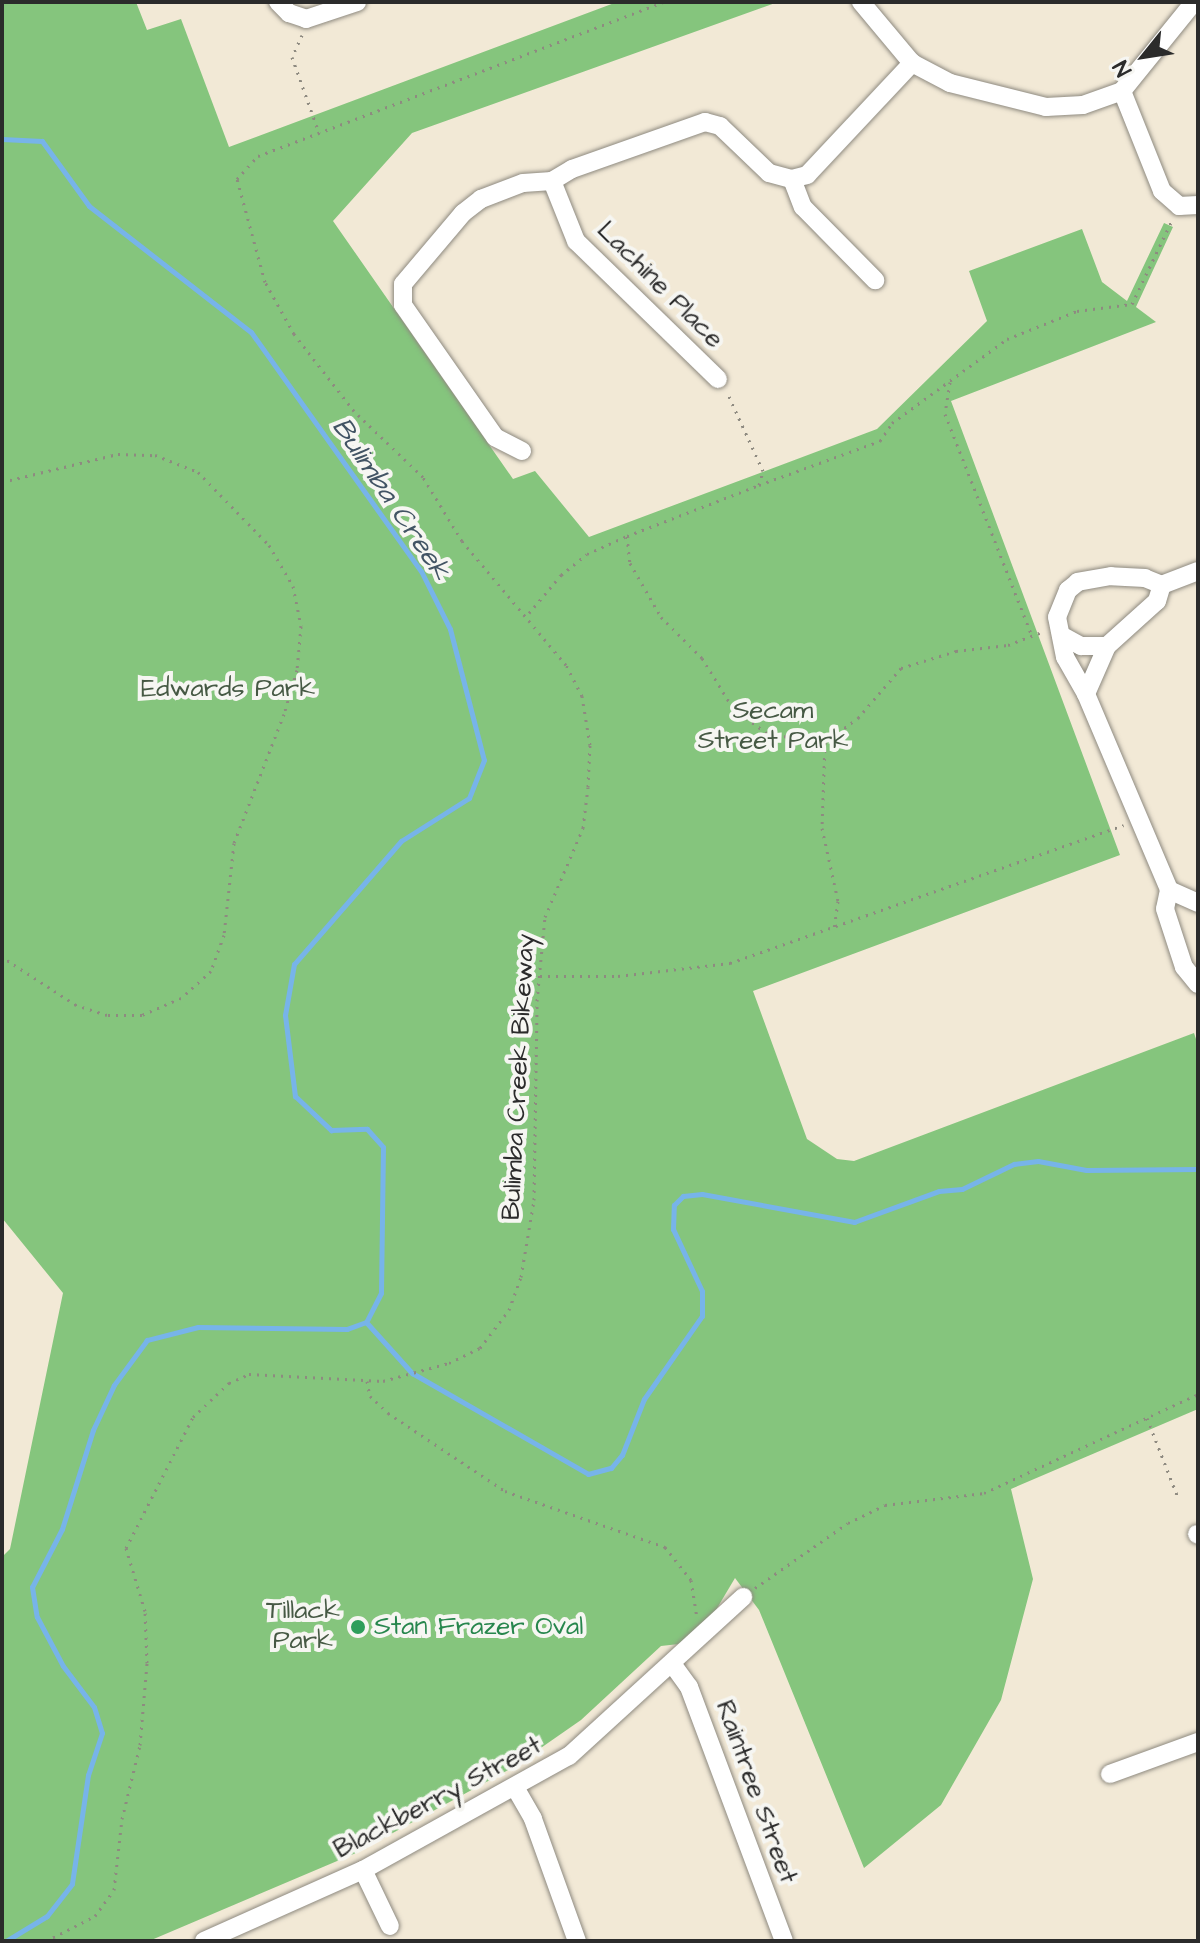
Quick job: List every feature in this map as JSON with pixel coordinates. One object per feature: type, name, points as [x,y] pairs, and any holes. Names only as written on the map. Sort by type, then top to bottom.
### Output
[{"type":"street","points":[[278,2],[289,13],[306,19],[357,2]]},
{"type":"street","points":[[861,2],[912,63],[950,83],[1046,107],[1083,105],[1122,91],[1194,2]]},
{"type":"street","points":[[522,451],[495,437],[403,305],[403,284],[481,199],[523,183],[552,181],[705,122],[720,126],[769,173],[792,179],[807,175],[912,63]]},
{"type":"street","points":[[1122,91],[1162,191],[1188,205]]},
{"type":"street","points":[[792,179],[803,207],[875,280]]},
{"type":"street","name":"Lachine Place","points":[[552,181],[576,241],[718,379]]},
{"type":"street","points":[[1198,571],[1162,585],[1145,578],[1111,576],[1078,582],[1060,603],[1061,635],[1071,672],[1086,694],[1136,820],[1169,890],[1165,909],[1184,967],[1198,984]]},
{"type":"street","points":[[1086,694],[1107,646],[1157,601],[1162,585]]},
{"type":"street","points":[[1061,635],[1081,646],[1107,646]]},
{"type":"street","points":[[1169,890],[1198,903]]},
{"type":"street","name":"Blackberry Street","points":[[204,1941],[363,1870],[516,1789],[589,1740],[743,1597]]},
{"type":"street","name":"Raintree Street","points":[[673,1665],[689,1687],[784,1941]]},
{"type":"street","points":[[1110,1774],[1198,1742]]},
{"type":"street","points":[[516,1789],[533,1819],[577,1941]]},
{"type":"street","points":[[363,1870],[390,1926]]},
{"type":"path","name":"Bulimba Creek Bikeway","points":[[46,1941],[95,1916],[114,1890],[122,1819],[140,1745],[147,1663],[145,1611],[126,1548],[134,1523],[193,1417],[229,1383],[249,1374],[383,1381],[432,1369],[480,1348],[509,1310],[521,1277],[534,1200],[540,976],[545,917],[583,828],[590,745],[582,696],[553,645],[462,541],[423,477],[325,375],[265,282],[237,179],[258,156],[664,2]]},
{"type":"path","points":[[306,19],[292,57],[319,133]]},
{"type":"path","points":[[528,615],[561,575],[587,554],[759,485],[880,441],[892,423],[1007,339],[1077,311],[1132,304],[1188,205]]},
{"type":"path","points":[[718,379],[739,409],[763,471],[759,485]]},
{"type":"path","points":[[950,382],[945,414],[1032,636]]},
{"type":"path","points":[[2,482],[118,454],[155,455],[198,472],[269,545],[293,586],[301,626],[297,670],[284,714],[234,843],[224,935],[211,971],[168,1004],[142,1015],[107,1015],[76,1005],[2,957]]},
{"type":"path","points":[[627,536],[630,563],[661,617],[702,658],[733,708],[768,734],[825,742],[858,718],[901,668],[1040,633]]},
{"type":"path","points":[[825,742],[822,828],[838,901],[834,930]]},
{"type":"path","points":[[540,976],[618,976],[730,963],[834,930],[1136,820]]},
{"type":"path","points":[[367,1381],[370,1396],[388,1413],[505,1491],[584,1522],[641,1537],[675,1554],[697,1599],[697,1642]]},
{"type":"path","points":[[743,1597],[848,1523],[885,1505],[984,1493],[1198,1394]]},
{"type":"path","points":[[1147,1418],[1177,1495]]},
{"type":"green space","points":[[2,2],[136,2],[147,30],[181,19],[229,147],[617,2],[778,2],[412,133],[333,221],[513,479],[535,471],[589,537],[877,429],[987,321],[969,271],[1082,229],[1102,282],[1127,301],[1164,223],[1173,227],[1136,307],[1156,322],[951,401],[1120,855],[753,991],[807,1139],[837,1159],[854,1161],[1194,1033],[1198,1045],[1198,1409],[1011,1489],[1033,1579],[1001,1700],[941,1805],[864,1868],[759,1610],[735,1578],[697,1642],[661,1646],[581,1720],[512,1768],[356,1853],[149,1941],[2,1941],[2,1557],[10,1549],[63,1293],[2,1218]]},
{"type":"waterway","name":"Bulimba Creek","points":[[2,139],[42,141],[89,206],[251,332],[421,571],[450,629],[484,760],[469,798],[401,841],[294,964],[285,1015],[295,1096],[331,1130],[367,1129],[383,1147],[381,1293],[366,1322],[347,1329],[198,1327],[147,1340],[114,1385],[93,1430],[62,1529],[32,1587],[37,1617],[63,1666],[94,1707],[102,1733],[88,1775],[72,1884],[47,1916],[6,1941]]},
{"type":"waterway","points":[[366,1322],[412,1373],[588,1474],[611,1468],[622,1455],[644,1399],[702,1316],[702,1291],[673,1229],[674,1205],[683,1196],[702,1194],[854,1222],[939,1191],[962,1189],[1014,1164],[1038,1161],[1086,1170],[1198,1169]]},
{"type":"place","name":"Stan Frazer Oval","points":[[358,1627]]},
{"type":"park label","name":"Edwards Park","points":[[228,689]]},
{"type":"park label","name":"Secam Street Park","points":[[773,726]]},
{"type":"park label","name":"Tillack Park","points":[[303,1626]]}]
